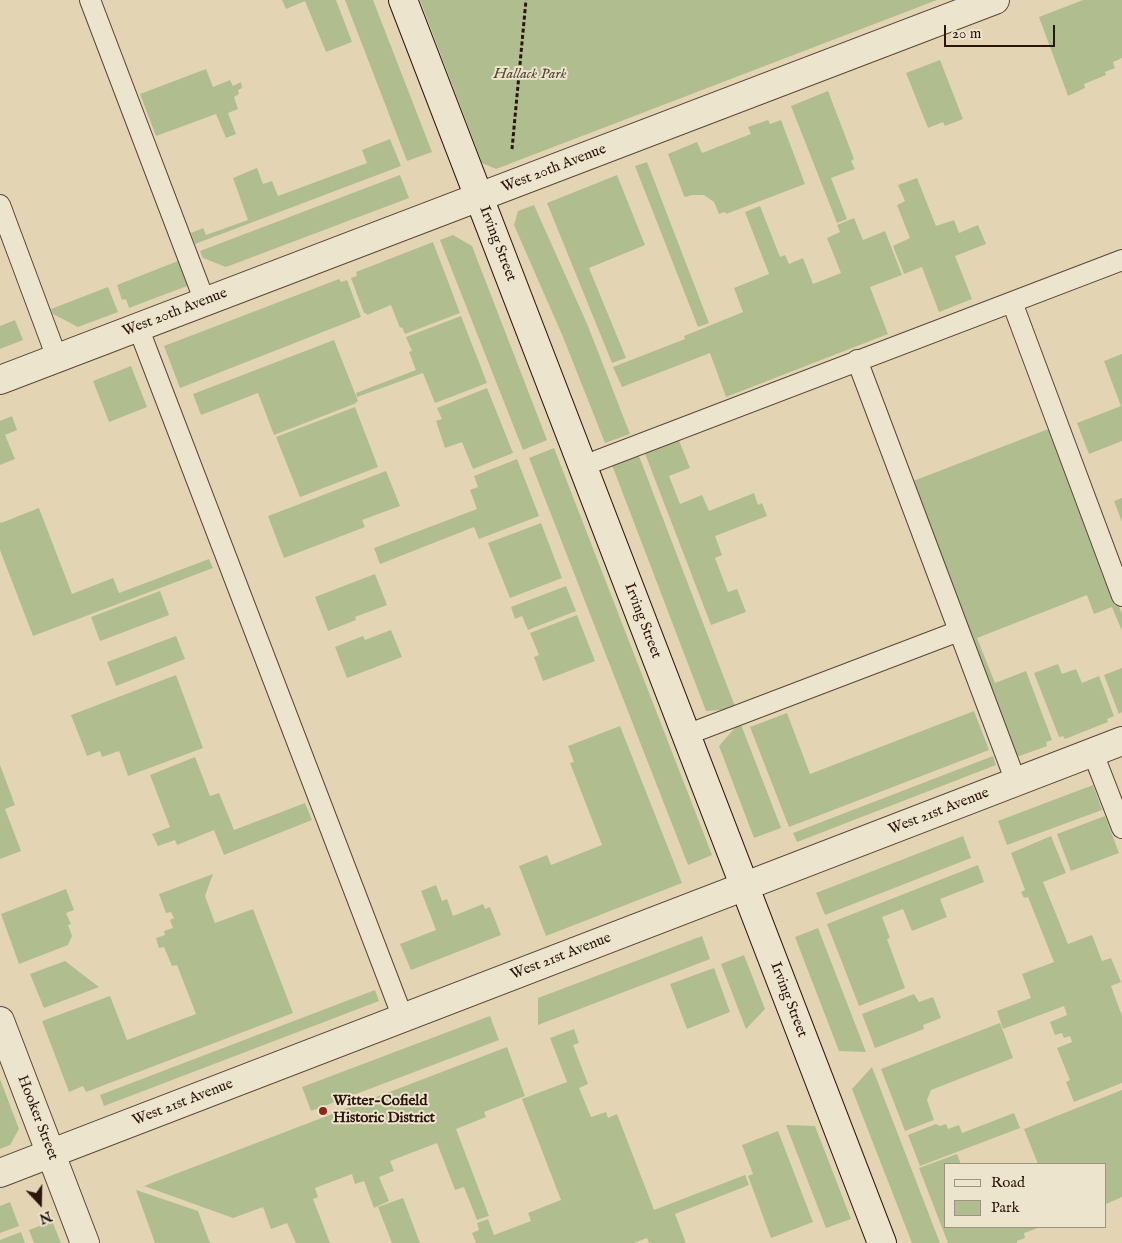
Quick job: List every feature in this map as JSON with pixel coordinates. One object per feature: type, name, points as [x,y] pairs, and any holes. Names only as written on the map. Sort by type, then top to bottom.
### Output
[{"type":"street","name":"Irving Street","points":[[403,0],[882,1243]]},
{"type":"street","name":"West 20th Avenue","points":[[0,380],[995,0]]},
{"type":"street","name":"West 21st Avenue","points":[[0,1173],[1122,741]]},
{"type":"street","name":"Hooker Street","points":[[0,1021],[85,1243]]},
{"type":"lane","points":[[90,0],[204,302]]},
{"type":"lane","points":[[0,205],[57,358]]},
{"type":"lane","points":[[583,466],[1122,260]]},
{"type":"lane","points":[[1012,302],[1122,596]]},
{"type":"lane","points":[[138,327],[403,1018]]},
{"type":"lane","points":[[857,360],[1016,782]]},
{"type":"lane","points":[[686,735],[959,631]]},
{"type":"lane","points":[[1093,752],[1122,828]]},
{"type":"path","points":[[512,155],[526,0]]},
{"type":"green space","points":[[282,0],[336,0],[352,42],[326,52],[305,1],[286,9]]},
{"type":"green space","points":[[345,0],[373,0],[432,152],[407,161]]},
{"type":"green space","name":"Hallack Park","points":[[420,0],[937,0],[496,169],[482,163]]},
{"type":"green space","points":[[1083,0],[1122,0],[1122,58],[1113,62],[1115,68],[1105,72],[1106,75],[1084,84],[1085,88],[1068,96],[1039,17]]},
{"type":"green space","points":[[940,60],[963,119],[945,126],[943,122],[928,128],[906,73]]},
{"type":"green space","points":[[206,69],[213,87],[230,80],[233,86],[241,82],[242,88],[238,90],[239,94],[234,97],[238,109],[228,113],[236,134],[226,138],[216,114],[156,136],[140,94]]},
{"type":"green space","points":[[828,91],[854,159],[851,161],[855,169],[831,178],[847,219],[837,223],[791,106]]},
{"type":"green space","points":[[768,120],[770,124],[781,120],[805,184],[726,214],[725,212],[719,214],[714,202],[704,195],[684,196],[668,154],[697,142],[702,153],[751,134],[748,127]]},
{"type":"green space","points":[[390,139],[401,166],[195,244],[191,233],[203,228],[206,235],[248,220],[233,178],[257,168],[263,184],[272,181],[278,196],[367,163],[362,150]]},
{"type":"green space","points":[[647,162],[709,323],[698,327],[635,166]]},
{"type":"green space","points":[[400,175],[409,198],[226,267],[203,258],[200,251]]},
{"type":"green space","points":[[617,175],[645,245],[589,268],[626,358],[612,363],[547,203]]},
{"type":"green space","points":[[917,178],[936,226],[954,220],[959,233],[978,225],[986,244],[955,256],[972,299],[939,312],[922,267],[904,274],[893,246],[910,238],[897,205],[905,201],[898,185]]},
{"type":"green space","points":[[534,205],[588,326],[630,434],[605,443],[563,337],[514,225],[518,211]]},
{"type":"green space","points":[[760,206],[780,257],[785,255],[789,264],[803,258],[813,284],[841,273],[827,238],[840,232],[837,225],[854,218],[863,240],[885,231],[902,275],[870,287],[888,334],[726,397],[710,353],[622,387],[613,367],[685,339],[684,336],[743,312],[734,288],[769,274],[745,212]]},
{"type":"green space","points":[[453,235],[472,246],[547,440],[523,450],[440,240]]},
{"type":"green space","points":[[433,242],[460,313],[405,334],[402,327],[400,328],[391,305],[367,315],[364,313],[351,278],[357,276],[356,272]]},
{"type":"green space","points":[[178,261],[187,286],[129,308],[126,299],[122,300],[117,285]]},
{"type":"green space","points":[[339,279],[341,282],[347,280],[361,317],[180,388],[164,346]]},
{"type":"green space","points":[[108,287],[118,312],[78,327],[53,314],[51,309]]},
{"type":"green space","points":[[461,316],[487,383],[435,403],[423,373],[357,397],[356,393],[416,370],[409,352],[412,351],[406,337]]},
{"type":"green space","points":[[15,320],[23,340],[0,349],[0,326]]},
{"type":"green space","points":[[334,340],[358,401],[354,404],[274,435],[258,393],[201,415],[193,394]]},
{"type":"green space","points":[[1122,354],[1122,441],[1089,454],[1077,423],[1121,406],[1104,361]]},
{"type":"green space","points":[[131,366],[147,407],[109,422],[93,381]]},
{"type":"green space","points":[[487,388],[513,453],[473,469],[462,442],[445,448],[436,421],[442,419],[437,408]]},
{"type":"green space","points":[[355,407],[378,467],[300,497],[276,437]]},
{"type":"green space","points":[[12,416],[17,430],[5,435],[15,459],[0,465],[0,421]]},
{"type":"green space","points":[[1051,428],[1122,614],[1122,631],[1112,607],[1094,614],[1087,595],[977,638],[995,683],[1026,671],[1052,740],[1046,742],[1047,746],[1014,758],[908,483]]},
{"type":"green space","points":[[678,438],[690,468],[669,476],[680,504],[702,495],[709,511],[754,493],[758,505],[762,503],[767,516],[715,536],[722,555],[715,558],[728,592],[737,589],[746,612],[711,625],[644,451]]},
{"type":"green space","points":[[554,448],[712,855],[688,865],[529,458]]},
{"type":"green space","points":[[639,456],[736,709],[706,711],[612,465]]},
{"type":"green space","points":[[517,459],[539,516],[479,539],[474,527],[380,564],[374,548],[477,509],[470,490],[478,487],[474,476]]},
{"type":"green space","points":[[386,471],[400,506],[362,520],[365,527],[284,558],[268,516]]},
{"type":"green space","points":[[1122,498],[1122,522],[1114,501]]},
{"type":"green space","points":[[39,508],[72,594],[113,578],[119,593],[209,559],[213,568],[33,636],[0,550],[0,521],[1,523]]},
{"type":"green space","points":[[541,523],[562,578],[510,598],[488,543]]},
{"type":"green space","points":[[375,574],[387,605],[355,617],[356,620],[328,631],[315,597]]},
{"type":"green space","points":[[566,586],[576,611],[528,630],[522,616],[515,619],[511,607]]},
{"type":"green space","points":[[160,591],[169,615],[100,641],[91,617]]},
{"type":"green space","points":[[577,615],[595,661],[543,681],[534,657],[539,655],[530,633]]},
{"type":"green space","points":[[391,630],[402,657],[347,678],[335,647],[363,636],[365,640]]},
{"type":"green space","points":[[176,636],[185,659],[116,686],[107,662]]},
{"type":"green space","points":[[1058,664],[1062,674],[1076,669],[1082,683],[1099,676],[1114,716],[1107,719],[1108,722],[1065,739],[1063,736],[1059,737],[1034,673]]},
{"type":"green space","points":[[1122,668],[1122,712],[1119,714],[1104,675]]},
{"type":"green space","points":[[176,675],[203,748],[128,776],[119,751],[102,757],[100,751],[87,756],[71,715]]},
{"type":"green space","points":[[974,711],[989,750],[789,827],[750,727],[787,713],[810,774]]},
{"type":"green space","points":[[740,722],[781,828],[754,838],[719,746]]},
{"type":"green space","points":[[620,726],[682,883],[546,936],[519,866],[547,855],[551,865],[602,845],[570,763],[574,762],[568,746]]},
{"type":"green space","points":[[993,756],[996,765],[797,842],[793,833]]},
{"type":"green space","points":[[195,757],[210,796],[219,793],[234,830],[305,803],[312,820],[224,855],[214,830],[177,845],[175,840],[158,846],[152,834],[170,827],[150,775]]},
{"type":"green space","points":[[0,765],[15,805],[5,809],[21,851],[0,859]]},
{"type":"green space","points":[[1093,785],[1102,810],[1007,845],[998,821]]},
{"type":"green space","points":[[1105,816],[1119,853],[1071,871],[1057,834]]},
{"type":"green space","points":[[963,836],[971,858],[825,915],[816,893]]},
{"type":"green space","points":[[1051,836],[1066,873],[1043,882],[1068,944],[1092,935],[1102,961],[1111,958],[1121,982],[1111,986],[1122,1016],[1122,1083],[1074,1102],[1066,1082],[1070,1080],[1057,1048],[1072,1042],[1070,1036],[1064,1038],[1062,1033],[1055,1035],[1050,1022],[1067,1015],[1064,1006],[1003,1029],[997,1011],[1031,998],[1022,974],[1054,962],[1028,897],[1024,898],[1021,892],[1025,890],[1011,853]]},
{"type":"green space","points":[[978,865],[984,882],[940,899],[947,917],[912,931],[903,909],[882,917],[890,938],[887,939],[905,988],[859,1006],[827,924]]},
{"type":"green space","points":[[213,874],[205,896],[215,923],[253,909],[293,1013],[86,1092],[83,1086],[69,1092],[42,1021],[110,996],[127,1040],[196,1014],[177,965],[172,966],[164,947],[159,948],[156,938],[165,935],[164,931],[173,928],[170,920],[174,918],[171,912],[166,913],[159,894]]},
{"type":"green space","points":[[436,885],[442,901],[447,899],[453,916],[483,904],[485,909],[490,907],[501,935],[411,970],[400,944],[436,930],[421,891]]},
{"type":"green space","points":[[66,889],[74,910],[66,913],[71,924],[68,925],[72,936],[68,945],[19,964],[1,914]]},
{"type":"green space","points":[[818,928],[866,1052],[839,1051],[795,937]]},
{"type":"green space","points":[[702,936],[710,959],[538,1025],[538,998]]},
{"type":"green space","points":[[744,955],[765,1009],[746,1029],[721,964]]},
{"type":"green space","points":[[65,961],[99,987],[44,1008],[30,974]]},
{"type":"green space","points":[[714,968],[730,1012],[687,1029],[670,984]]},
{"type":"green space","points":[[375,990],[379,1001],[104,1106],[100,1095]]},
{"type":"green space","points":[[914,994],[919,1002],[933,997],[941,1018],[923,1025],[924,1029],[875,1048],[862,1014]]},
{"type":"green space","points":[[490,1016],[499,1040],[311,1111],[302,1087]]},
{"type":"green space","points":[[1000,1023],[1013,1058],[931,1090],[927,1100],[934,1120],[905,1131],[881,1069]]},
{"type":"green space","points":[[574,1029],[579,1043],[573,1045],[588,1084],[579,1088],[591,1117],[606,1112],[608,1118],[617,1114],[654,1210],[745,1175],[749,1185],[675,1214],[686,1243],[649,1243],[647,1238],[634,1243],[476,1243],[472,1233],[479,1230],[477,1223],[488,1219],[494,1235],[531,1221],[528,1213],[561,1200],[522,1099],[567,1082],[550,1038]]},
{"type":"green space","points":[[507,1047],[525,1096],[484,1112],[486,1117],[456,1129],[489,1216],[477,1220],[464,1187],[455,1190],[437,1143],[390,1161],[394,1171],[379,1177],[389,1201],[374,1208],[364,1181],[355,1184],[352,1174],[315,1188],[318,1197],[313,1199],[330,1243],[296,1243],[287,1223],[271,1229],[263,1207],[233,1218],[144,1186]]},
{"type":"green space","points":[[872,1067],[940,1243],[912,1243],[852,1089]]},
{"type":"green space","points":[[0,1079],[19,1129],[10,1145],[0,1149]]},
{"type":"green space","points":[[1122,1090],[1122,1197],[1107,1204],[1107,1163],[1038,1163],[1024,1129]]},
{"type":"green space","points":[[1014,1113],[1020,1128],[920,1166],[908,1135],[936,1124],[940,1126],[946,1124],[948,1129],[959,1125],[962,1133]]},
{"type":"green space","points":[[786,1125],[815,1126],[851,1219],[826,1228]]},
{"type":"green space","points":[[778,1131],[813,1222],[771,1238],[748,1176],[753,1174],[742,1145]]},
{"type":"green space","points":[[957,1154],[961,1163],[944,1163],[944,1228],[1038,1228],[1024,1233],[1025,1238],[1017,1241],[1017,1243],[948,1243],[919,1168]]},
{"type":"green space","points":[[136,1190],[198,1211],[210,1243],[155,1243]]},
{"type":"green space","points":[[403,1198],[420,1243],[392,1243],[378,1207]]},
{"type":"green space","points":[[10,1202],[19,1226],[0,1233],[0,1206]]},
{"type":"green space","points":[[52,1221],[61,1243],[34,1243],[29,1230]]},
{"type":"green space","points":[[21,1232],[25,1243],[0,1243],[0,1240]]},
{"type":"place","name":"Witter-Cofield Historic District","points":[[323,1111]]}]
